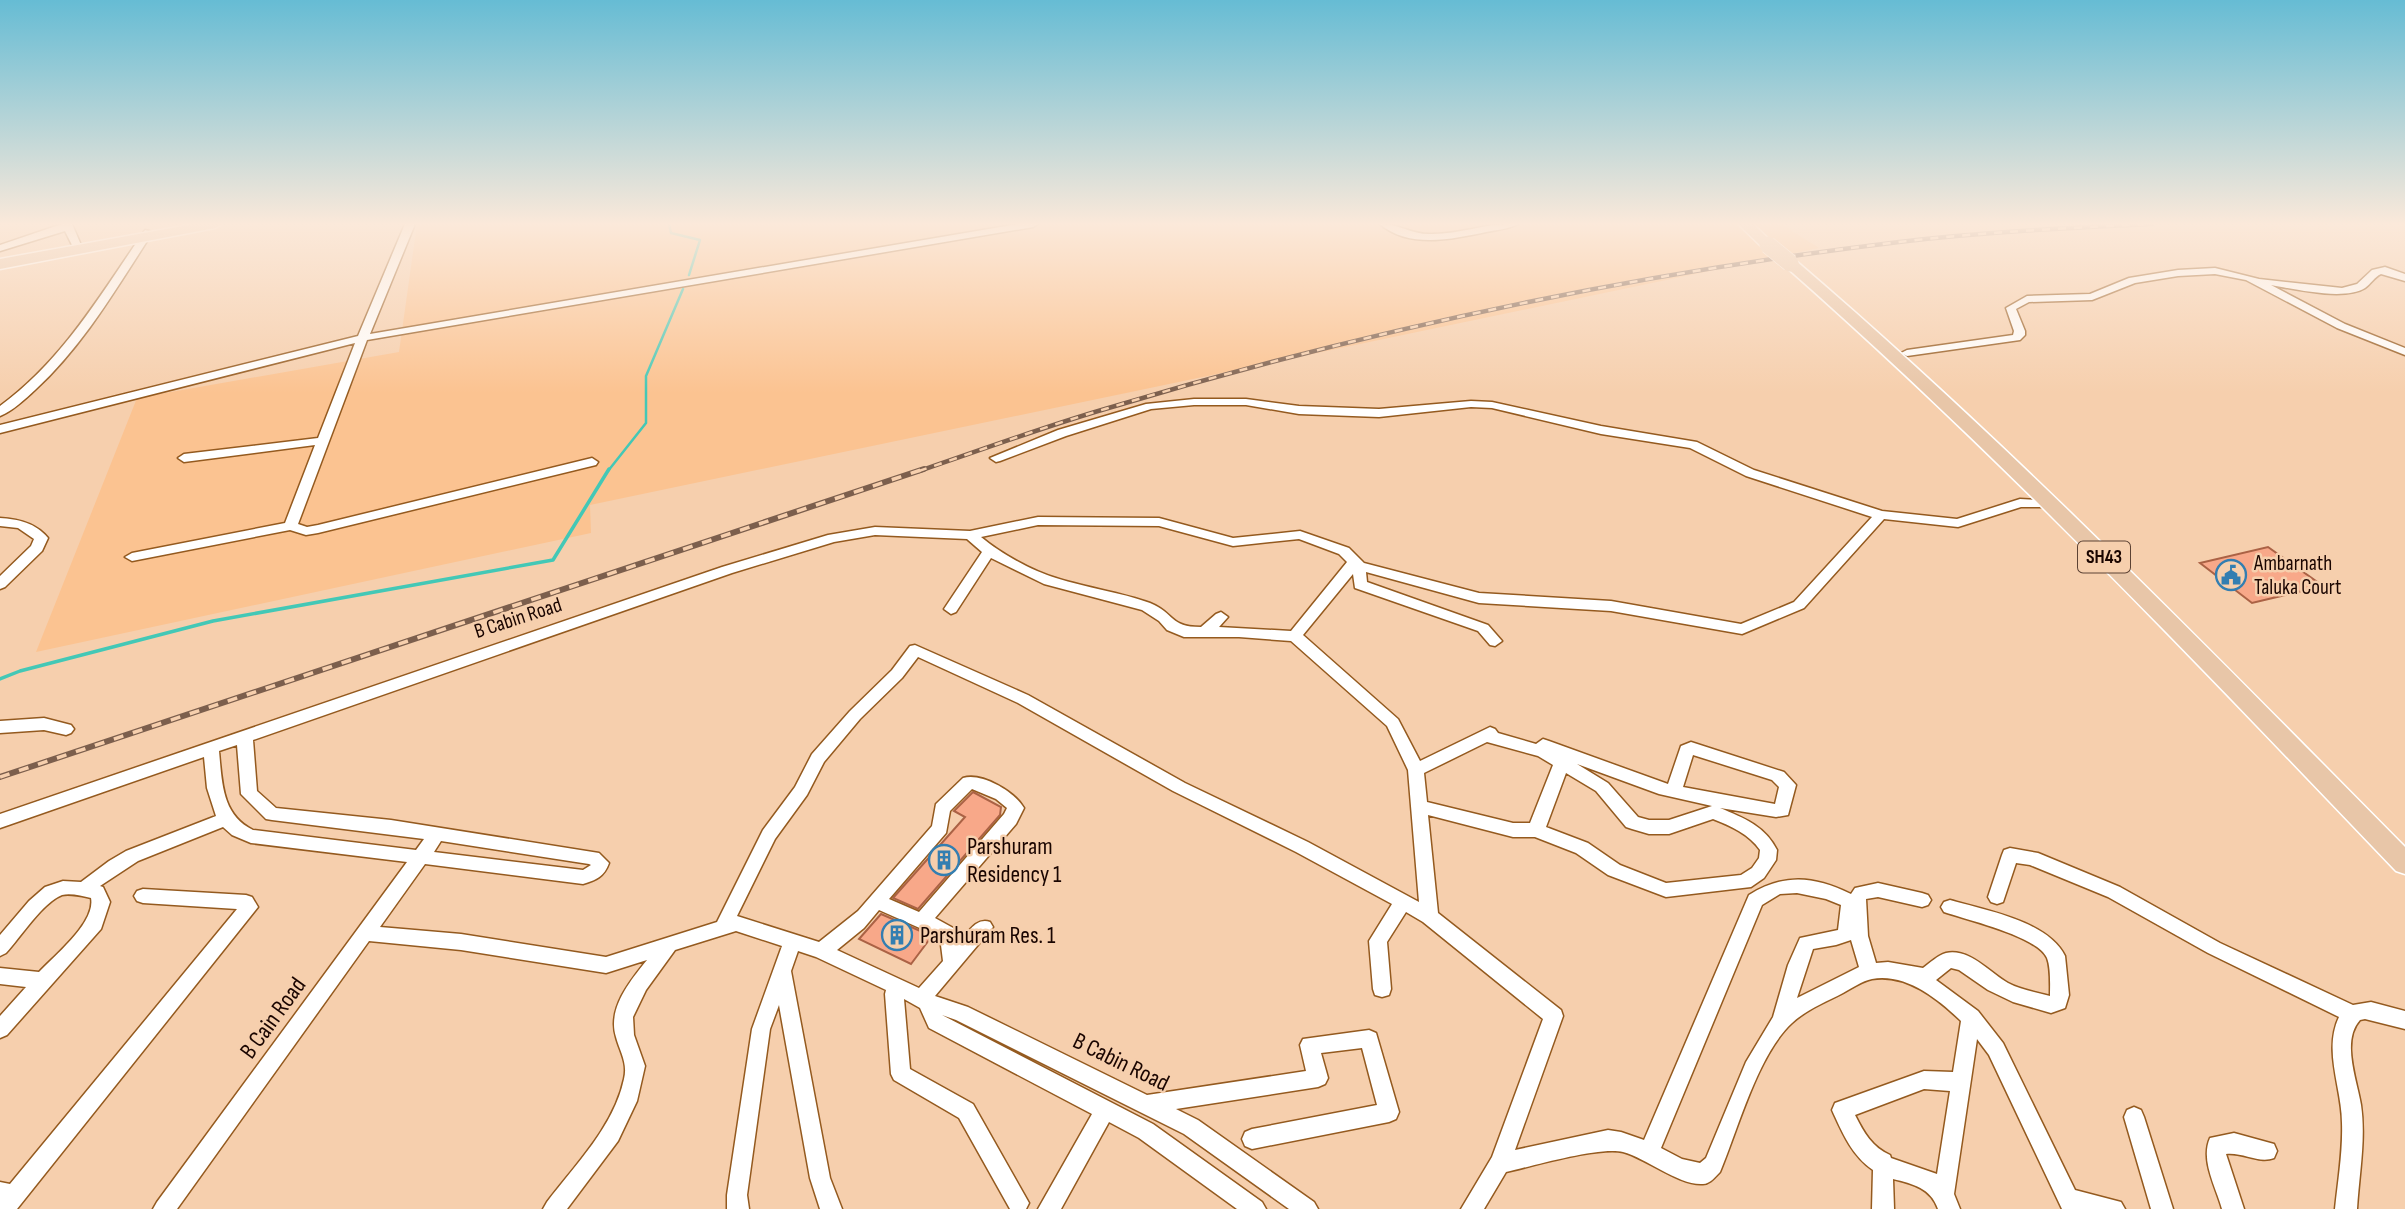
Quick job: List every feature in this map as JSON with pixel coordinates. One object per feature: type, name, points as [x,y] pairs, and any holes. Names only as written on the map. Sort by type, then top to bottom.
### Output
[{"type":"main road","name":"SH43","points":[[1815,280],[2057,504],[2405,864]]},
{"type":"main road","name":"SH43","points":[[1818,280],[1907,353],[2405,846]]},
{"type":"street","points":[[0,412],[27,393],[59,361],[114,280]]},
{"type":"street","points":[[291,526],[321,441],[387,280]]},
{"type":"street","points":[[0,429],[363,338],[701,280]]},
{"type":"street","points":[[1907,353],[2016,338],[2020,335],[2020,330],[2011,316],[2011,308],[2027,299],[2092,297],[2132,280]]},
{"type":"street","points":[[2254,280],[2341,326],[2405,352]]},
{"type":"street","points":[[2264,280],[2342,291],[2361,286],[2365,280]]},
{"type":"street","points":[[996,458],[1062,433],[1150,406],[1194,402],[1246,402],[1299,410],[1379,413],[1471,404],[1492,405],[1601,430],[1692,445],[1750,473],[1881,515],[1958,523],[2020,503],[2057,504]]},
{"type":"street","points":[[184,458],[321,441]]},
{"type":"street","points":[[131,557],[291,526],[306,531],[318,529],[592,462]]},
{"type":"street","points":[[1357,564],[1479,598],[1611,606],[1742,629],[1799,605],[1881,515]]},
{"type":"street","name":"B Cabin Road","points":[[0,821],[727,570],[833,538],[875,531],[970,535],[1038,521],[1159,522],[1233,542],[1300,535],[1344,551],[1357,564]]},
{"type":"street","points":[[0,522],[20,524],[33,530],[40,538],[37,548],[0,584]]},
{"type":"street","points":[[970,535],[989,551],[1049,581],[1147,607],[1172,627],[1184,632],[1213,625]]},
{"type":"street","points":[[951,609],[989,551]]},
{"type":"street","points":[[1295,636],[1357,564]]},
{"type":"street","points":[[1357,564],[1360,585],[1483,628],[1495,641]]},
{"type":"street","points":[[1183,619],[1192,624],[1295,636],[1393,723],[1416,770],[1429,917]]},
{"type":"street","points":[[366,933],[461,942],[606,965],[729,925],[769,835],[801,791],[818,758],[855,715],[897,674],[915,650],[1045,710],[1179,787],[1303,847],[1404,902],[1429,917],[1554,1016],[1500,1163],[1472,1209]]},
{"type":"street","points":[[0,727],[44,724],[66,729]]},
{"type":"street","points":[[1416,770],[1484,735],[1514,734],[1673,792],[1782,810],[1788,785],[1778,776],[1691,748],[1687,750],[1673,792]]},
{"type":"street","points":[[1419,806],[1513,830],[1536,830],[1583,848],[1614,870],[1666,890],[1745,882],[1758,873],[1767,860],[1769,850],[1764,839],[1714,812],[1701,814],[1669,827],[1649,827],[1632,822],[1602,787],[1562,763],[1543,752],[1484,735]]},
{"type":"street","points":[[211,748],[220,812],[241,832],[251,836],[583,877],[593,874],[600,867],[600,863],[593,858],[437,834],[272,814],[249,794],[245,736]]},
{"type":"street","points":[[1536,830],[1562,763]]},
{"type":"street","points":[[821,951],[853,928],[868,913],[940,828],[940,812],[969,782],[1011,800],[1016,808],[1010,819],[923,920]]},
{"type":"street","points":[[83,890],[97,876],[121,860],[225,818]]},
{"type":"street","name":"B Cain Road","points":[[164,1209],[437,834]]},
{"type":"street","points":[[1997,897],[2010,855],[2032,858],[2114,891],[2214,948],[2352,1014]]},
{"type":"street","points":[[1500,1163],[1608,1140],[1621,1140],[1694,1173],[1703,1174],[1713,1166],[1760,1055],[1782,1019],[1806,943],[1816,939],[1836,939],[1846,934],[1850,902],[1841,896],[1794,887],[1779,887],[1755,900],[1649,1152]]},
{"type":"street","points":[[0,948],[47,895],[59,889],[97,892],[101,902],[95,924],[0,1030]]},
{"type":"street","points":[[1871,970],[1863,959],[1860,947],[1857,899],[1861,894],[1878,890],[1922,900]]},
{"type":"street","points":[[5,1200],[249,907],[246,902],[143,896]]},
{"type":"street","points":[[876,901],[949,934],[952,963]]},
{"type":"street","points":[[1382,989],[1378,941],[1404,902]]},
{"type":"street","points":[[1782,1019],[1808,1002],[1871,970],[1893,969],[1926,976],[1948,960],[1975,967],[1995,986],[2006,992],[2051,1005],[2057,1002],[2060,995],[2056,956],[2045,943],[2023,930],[1950,907]]},
{"type":"street","name":"B Cabin Road","points":[[729,925],[821,951],[924,1001],[961,1013],[1149,1104],[1191,1127],[1307,1209]]},
{"type":"street","points":[[984,927],[952,963],[924,1001],[936,1022],[1146,1131],[1255,1209]]},
{"type":"street","points":[[738,1209],[737,1195],[761,1029],[792,942]]},
{"type":"street","points":[[554,1209],[612,1131],[624,1109],[636,1069],[635,1056],[623,1028],[623,1014],[630,999],[668,945]]},
{"type":"street","points":[[782,971],[820,1178],[831,1209]]},
{"type":"street","points":[[1908,974],[1971,1017],[1996,1049],[2071,1204],[2114,1209]]},
{"type":"street","points":[[0,976],[43,981]]},
{"type":"street","points":[[898,987],[894,994],[901,1074],[966,1111],[1018,1203]]},
{"type":"street","points":[[2346,1209],[2352,1112],[2342,1054],[2344,1025],[2352,1014],[2362,1011],[2405,1020]]},
{"type":"street","points":[[1947,1200],[1971,1017]]},
{"type":"street","points":[[1149,1104],[1318,1079],[1310,1045],[1369,1039],[1390,1112],[1252,1139]]},
{"type":"street","points":[[1947,1200],[1923,1178],[1872,1158],[1857,1140],[1842,1110],[1924,1080],[1961,1082]]},
{"type":"street","points":[[1049,1209],[1106,1109]]},
{"type":"street","points":[[2134,1117],[2162,1209]]},
{"type":"street","points":[[2233,1209],[2216,1156],[2217,1145],[2234,1143],[2267,1151]]},
{"type":"street","points":[[1882,1162],[1883,1209]]},
{"type":"shaded area","points":[[409,280],[1664,280],[590,505],[591,533],[36,652],[137,398],[399,352]]},
{"type":"building","name":"Ambarnath Taluka Court","points":[[2268,547],[2323,586],[2252,603],[2200,563]]},
{"type":"building","name":"Parshuram Residency 1","points":[[973,792],[1001,807],[1000,815],[918,909],[893,898],[965,817],[954,811]]},
{"type":"building","name":"Parshuram Res. 1","points":[[881,914],[932,936],[911,964],[859,939]]},
{"type":"waterway","points":[[608,471],[646,423],[646,376],[683,289]]},
{"type":"waterway","points":[[0,679],[20,671],[213,621],[553,560],[609,469]]},
{"type":"railway","points":[[919,471],[1058,423],[1301,354],[1499,308],[1643,280]]},
{"type":"railway","points":[[0,777],[924,469]]},
{"type":"place","name":"Ambarnath Taluka Court","points":[[2231,575]]},
{"type":"place","name":"Parshuram Residency 1","points":[[944,860]]},
{"type":"place","name":"Parshuram Res. 1","points":[[897,935]]}]
